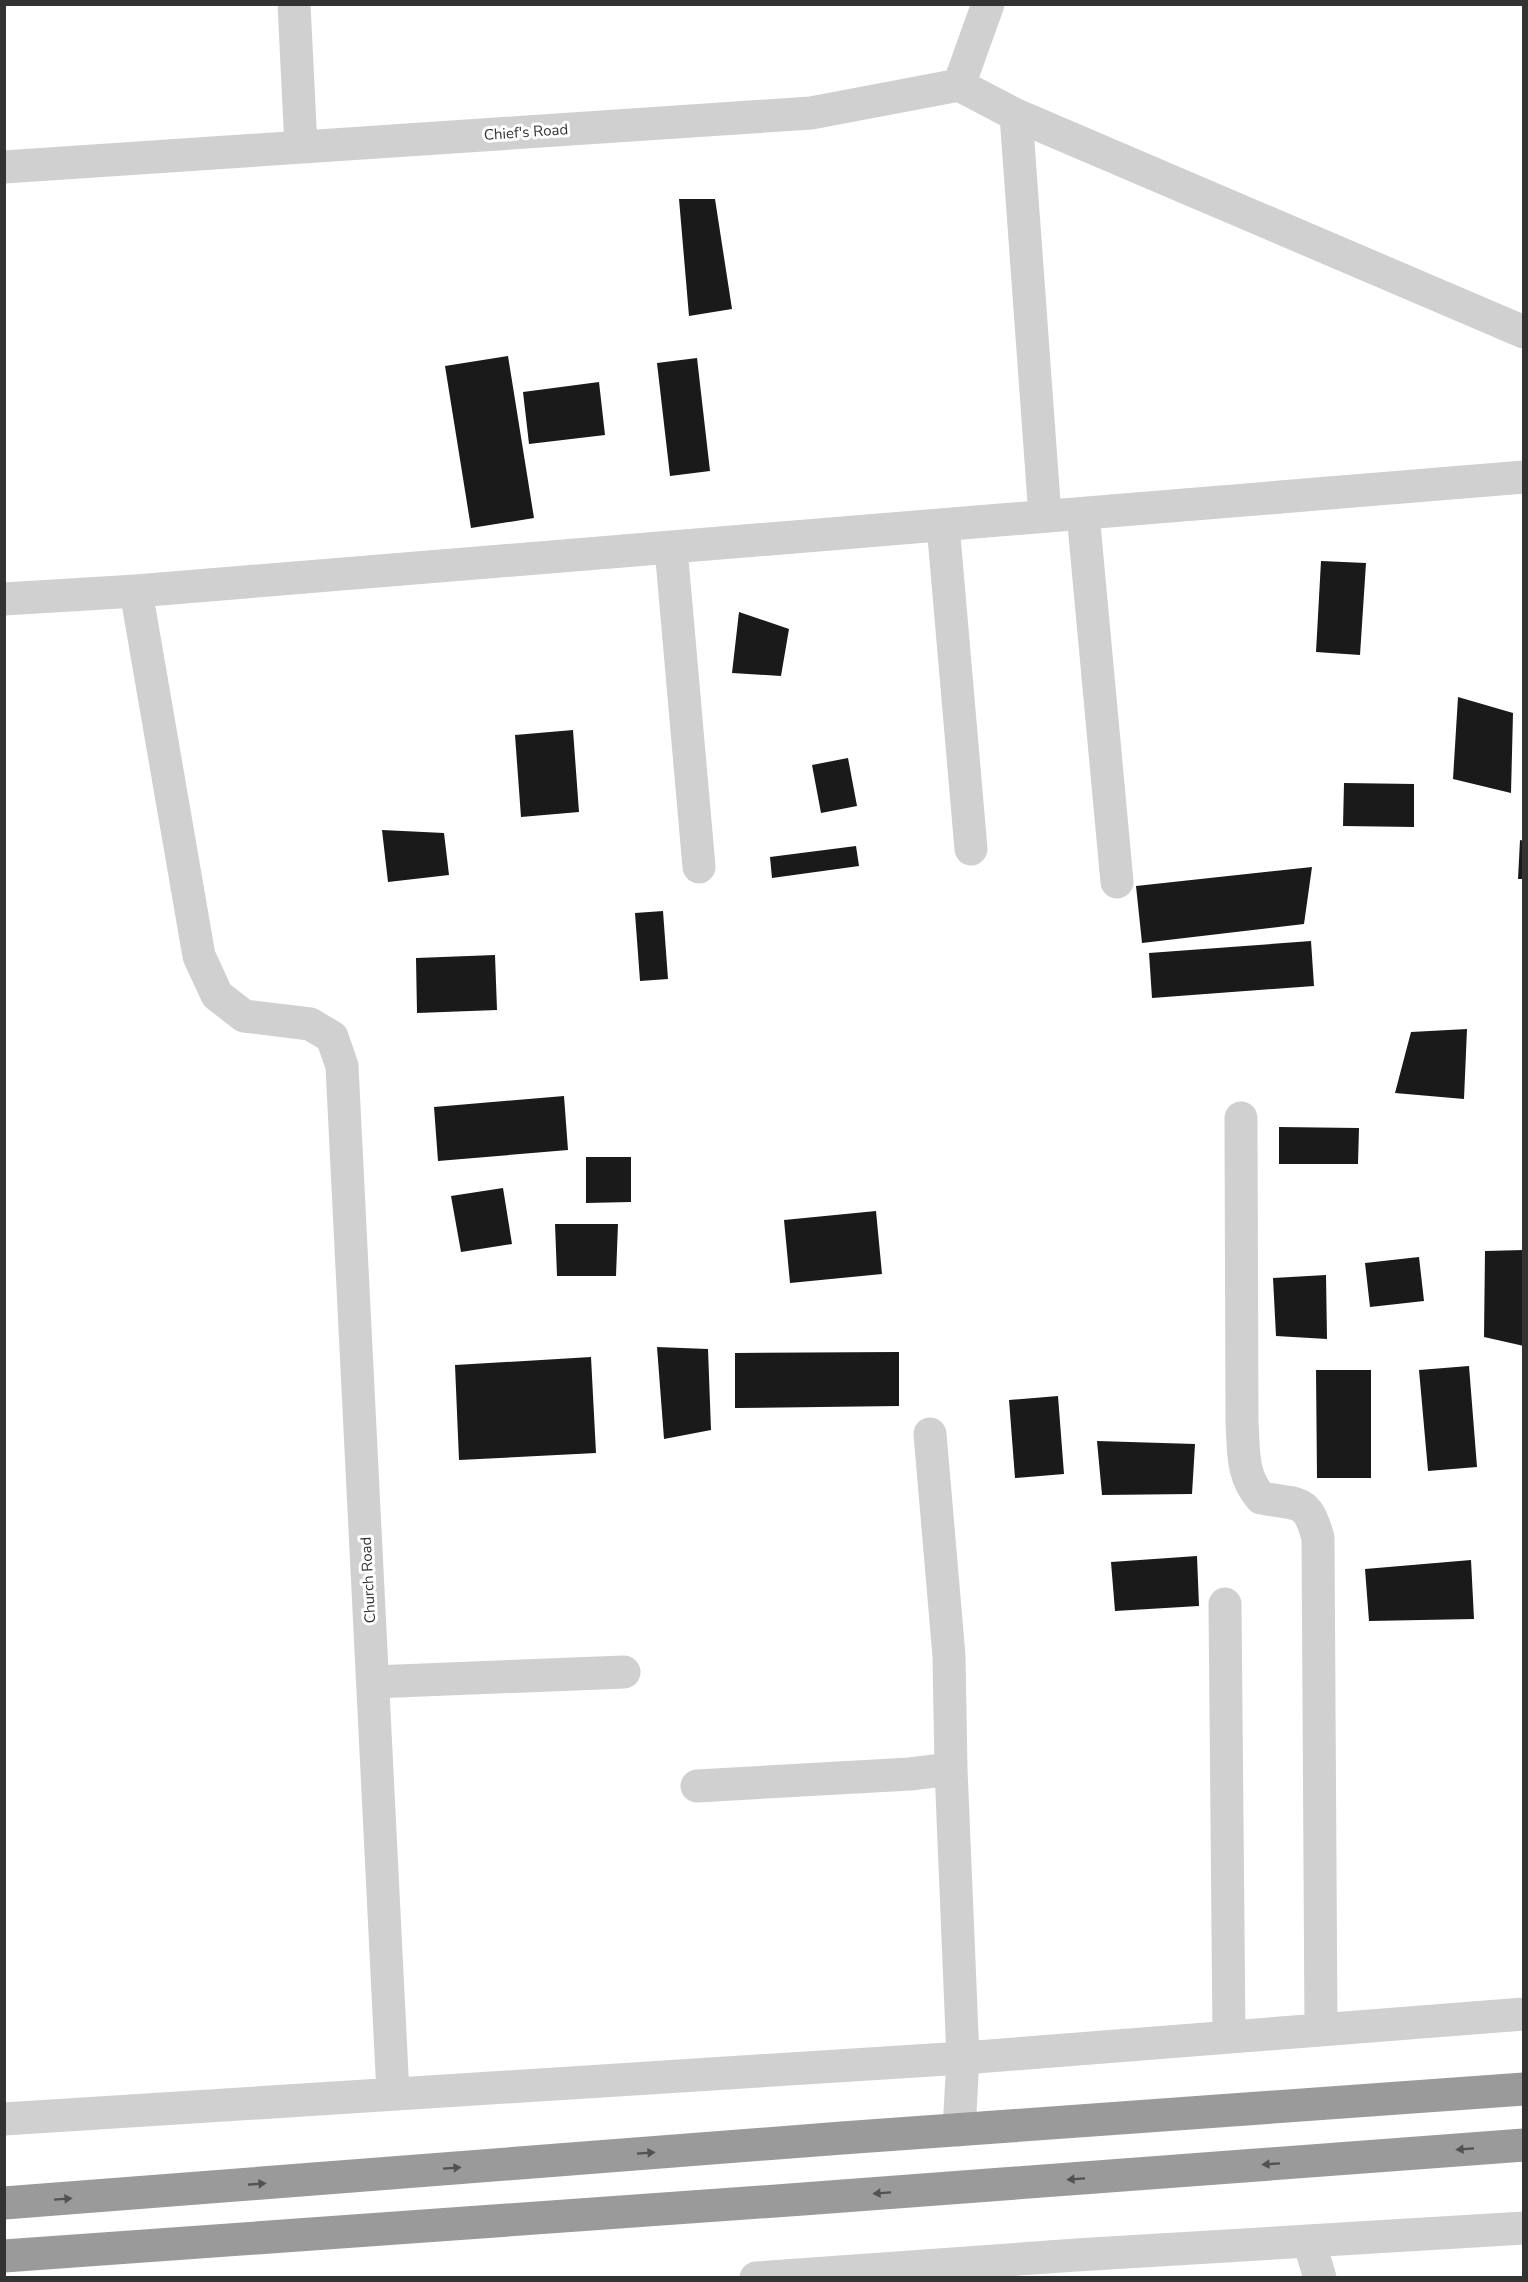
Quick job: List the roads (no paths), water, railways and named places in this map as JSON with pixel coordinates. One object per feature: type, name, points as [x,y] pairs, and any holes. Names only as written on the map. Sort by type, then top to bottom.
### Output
[{"type":"highway","points":[[4,2203],[1524,2089]]},
{"type":"highway","points":[[4,2256],[1524,2145]]},
{"type":"street","points":[[294,4],[301,147]]},
{"type":"street","points":[[988,4],[959,85],[1016,115],[1524,332]]},
{"type":"street","name":"Chief's Road","points":[[4,167],[811,113],[959,85]]},
{"type":"street","points":[[1016,115],[1046,516]]},
{"type":"street","points":[[4,599],[136,591],[1524,477]]},
{"type":"street","points":[[1083,514],[1117,882]]},
{"type":"street","points":[[943,525],[971,849]]},
{"type":"street","points":[[671,548],[699,867]]},
{"type":"street","name":"Church Road","points":[[136,591],[199,956],[217,995],[244,1016],[310,1024],[332,1037],[342,1065],[393,2094]]},
{"type":"street","points":[[1241,1118],[1242,1423],[1245,1467],[1251,1487],[1261,1498],[1299,1503],[1312,1517],[1318,1538],[1321,2029]]},
{"type":"street","points":[[930,1434],[949,1656],[951,1769],[963,2058],[959,2130]]},
{"type":"street","points":[[1225,1604],[1229,2036]]},
{"type":"street","points":[[373,1682],[624,1672]]},
{"type":"street","points":[[697,1786],[910,1774],[951,1769]]},
{"type":"street","points":[[4,2119],[963,2058],[1524,2014]]},
{"type":"street","points":[[756,2277],[1079,2266],[1309,2241],[1524,2228]]},
{"type":"street","points":[[1309,2241],[1320,2277]]}]
